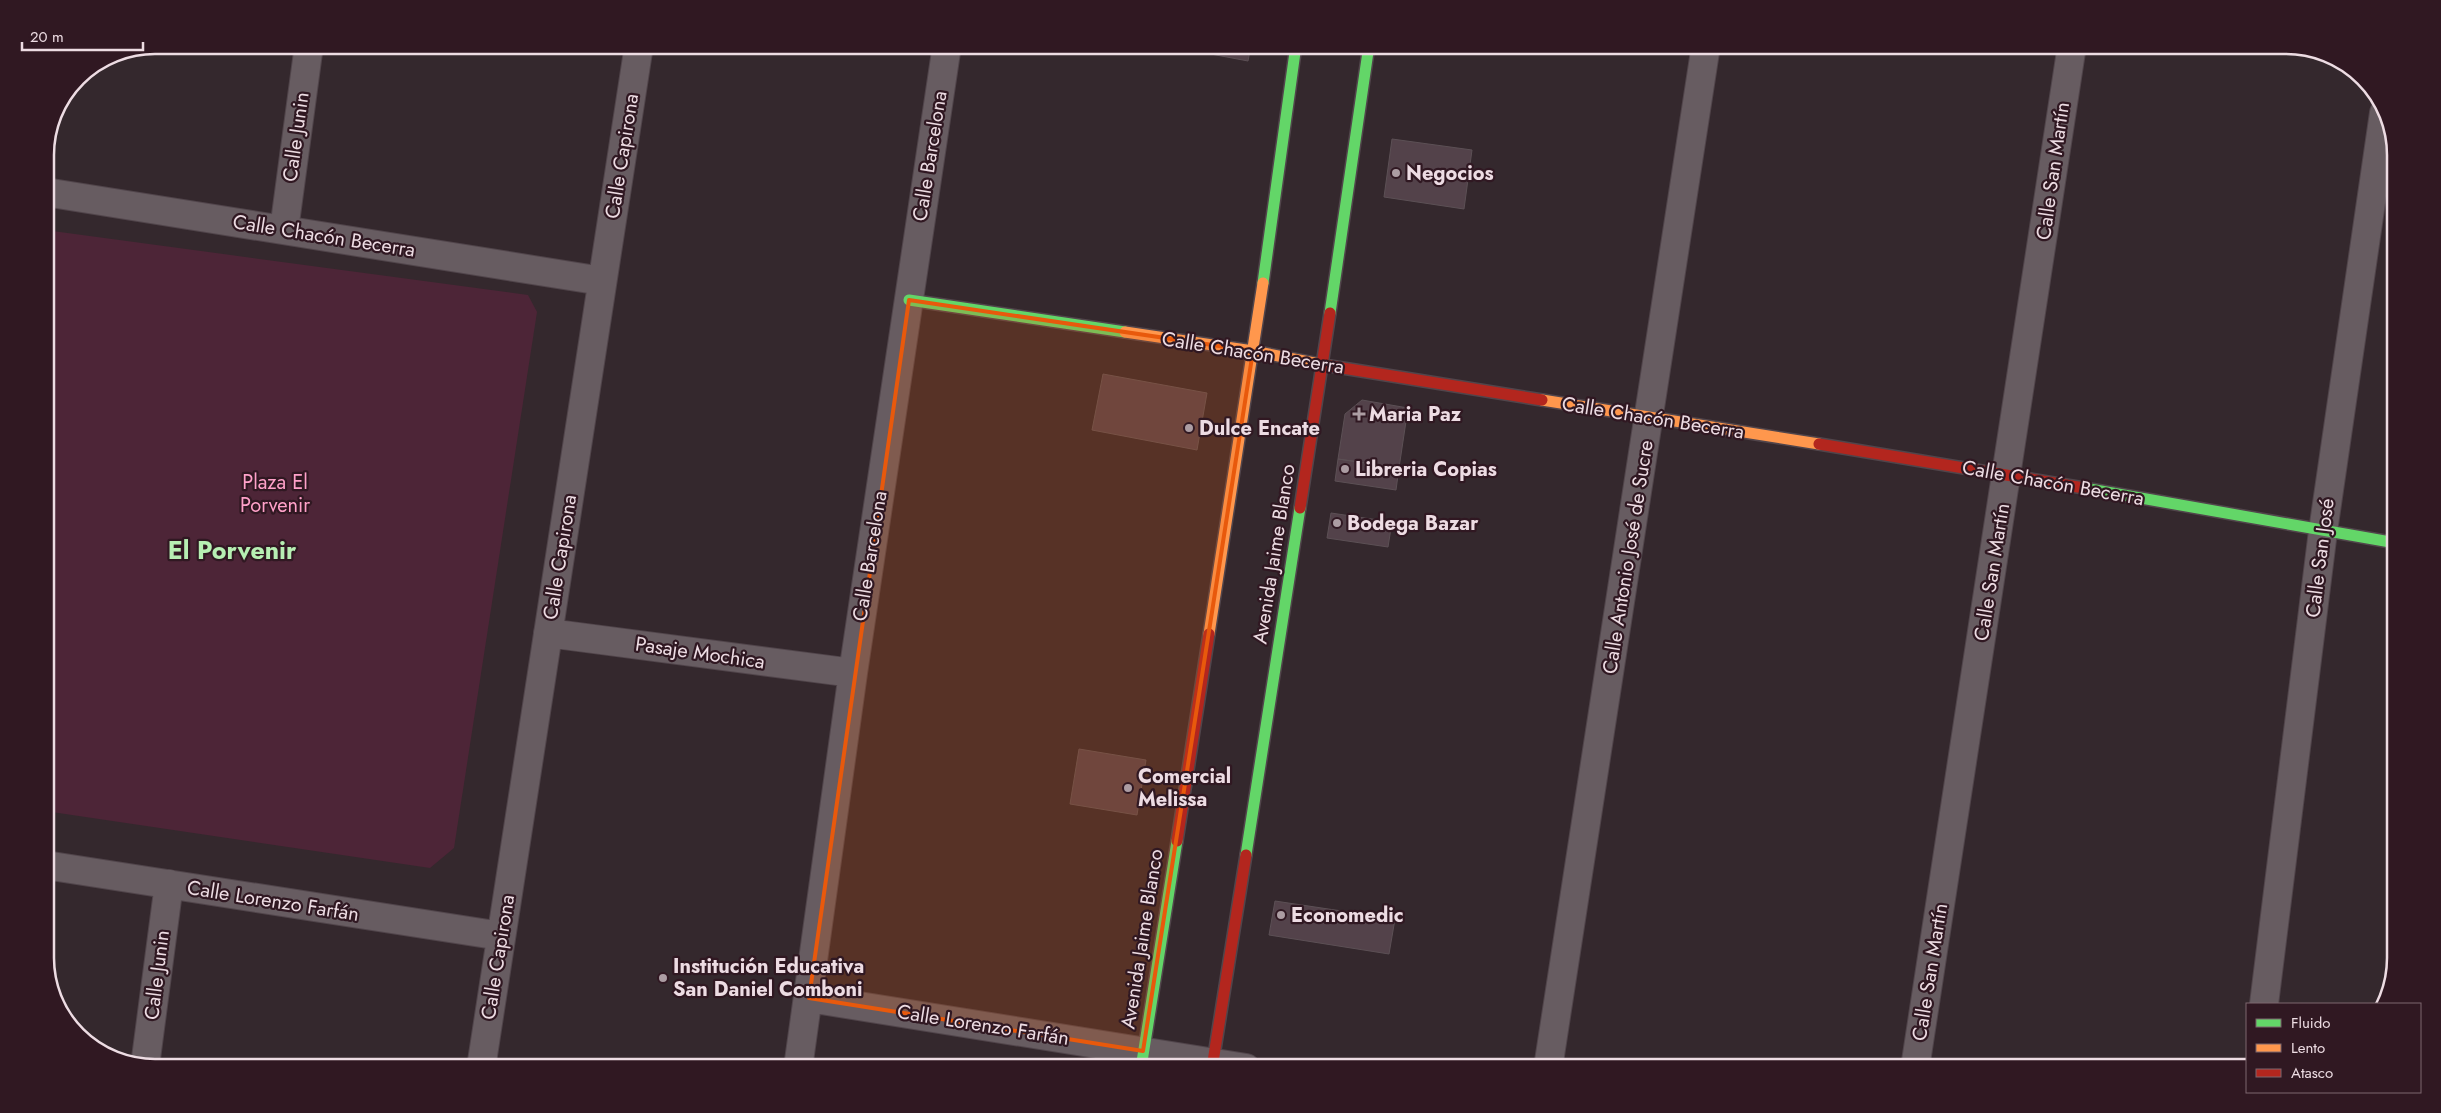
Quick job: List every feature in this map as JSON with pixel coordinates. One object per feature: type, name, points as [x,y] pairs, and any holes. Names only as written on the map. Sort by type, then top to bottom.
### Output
[{"type":"street","name":"Calle Junin","points":[[284,230],[308,54]]},
{"type":"street","name":"Calle Capirona","points":[[482,1059],[638,54]]},
{"type":"street","name":"Calle Barcelona","points":[[799,1059],[853,673],[946,54]]},
{"type":"street","name":"Avenida Jaime Blanco","points":[[1142,1059],[1253,351],[1295,54]]},
{"type":"street","name":"Avenida Jaime Blanco","points":[[1213,1059],[1323,365],[1368,54]]},
{"type":"street","name":"Calle Antonio José de Sucre","points":[[1549,1059],[1650,418],[1705,54]]},
{"type":"street","name":"Calle San Martín","points":[[1916,1059],[2071,54]]},
{"type":"street","name":"Calle San José","points":[[2264,1003],[2323,531],[2382,123]]},
{"type":"street","name":"Calle Chacón Becerra","points":[[54,193],[602,280]]},
{"type":"street","name":"Calle Chacón Becerra","points":[[909,300],[1253,351],[1323,365],[2007,474],[2387,542]]},
{"type":"street","name":"Pasaje Mochica","points":[[548,633],[853,673]]},
{"type":"street","name":"Calle Lorenzo Farfán","points":[[54,866],[501,936]]},
{"type":"street","name":"Calle Junin","points":[[147,1058],[169,884]]},
{"type":"street","name":"Calle Lorenzo Farfán","points":[[809,998],[1142,1059]]},
{"type":"highlighted area","points":[[909,300],[1253,351],[1143,1051],[809,998]]},
{"type":"green space","name":"Plaza El Porvenir","points":[[54,231],[528,295],[537,312],[454,848],[430,868],[54,812]]},
{"type":"building","points":[[1211,54],[1249,54],[1248,61]]},
{"type":"building","points":[[1392,139],[1472,150],[1464,209],[1384,197]]},
{"type":"building","points":[[1103,374],[1207,393],[1197,450],[1092,430]]},
{"type":"building","points":[[1362,400],[1408,408],[1399,468],[1338,459],[1345,414]]},
{"type":"building","points":[[1338,459],[1399,468],[1396,490],[1335,481]]},
{"type":"building","points":[[1331,513],[1392,522],[1388,547],[1327,538]]},
{"type":"building","points":[[1079,749],[1146,760],[1137,815],[1070,804]]},
{"type":"building","points":[[1275,901],[1395,919],[1389,954],[1269,935]]},
{"type":"traffic: fast","points":[[1263,283],[1295,54]]},
{"type":"traffic: fast","points":[[1330,313],[1368,54]]},
{"type":"traffic: fast","points":[[909,300],[1125,332]]},
{"type":"traffic: fast","points":[[2084,488],[2387,541]]},
{"type":"traffic: fast","points":[[1246,855],[1300,508]]},
{"type":"traffic: fast","points":[[1142,1059],[1177,841]]},
{"type":"traffic: slow","points":[[1209,634],[1263,283]]},
{"type":"traffic: slow","points":[[1125,332],[1253,351],[1330,366]]},
{"type":"traffic: slow","points":[[1542,400],[1819,444]]},
{"type":"traffic: jam","points":[[1300,508],[1330,313]]},
{"type":"traffic: jam","points":[[1330,366],[1542,400]]},
{"type":"traffic: jam","points":[[1819,444],[2084,488]]},
{"type":"traffic: jam","points":[[1177,841],[1209,634]]},
{"type":"traffic: jam","points":[[1213,1059],[1246,855]]},
{"type":"place","name":"Negocios","points":[[1396,173]]},
{"type":"place","name":"Maria Paz","points":[[1359,414]]},
{"type":"place","name":"Dulce Encate","points":[[1189,428]]},
{"type":"place","name":"Libreria Copias","points":[[1345,469]]},
{"type":"place","name":"Bodega Bazar","points":[[1337,523]]},
{"type":"place","name":"Comercial Melissa","points":[[1128,788]]},
{"type":"place","name":"Economedic","points":[[1281,915]]},
{"type":"place","name":"Institución Educativa San Daniel Comboni","points":[[663,978]]},
{"type":"district","name":"El Porvenir","points":[[232,550]]}]
